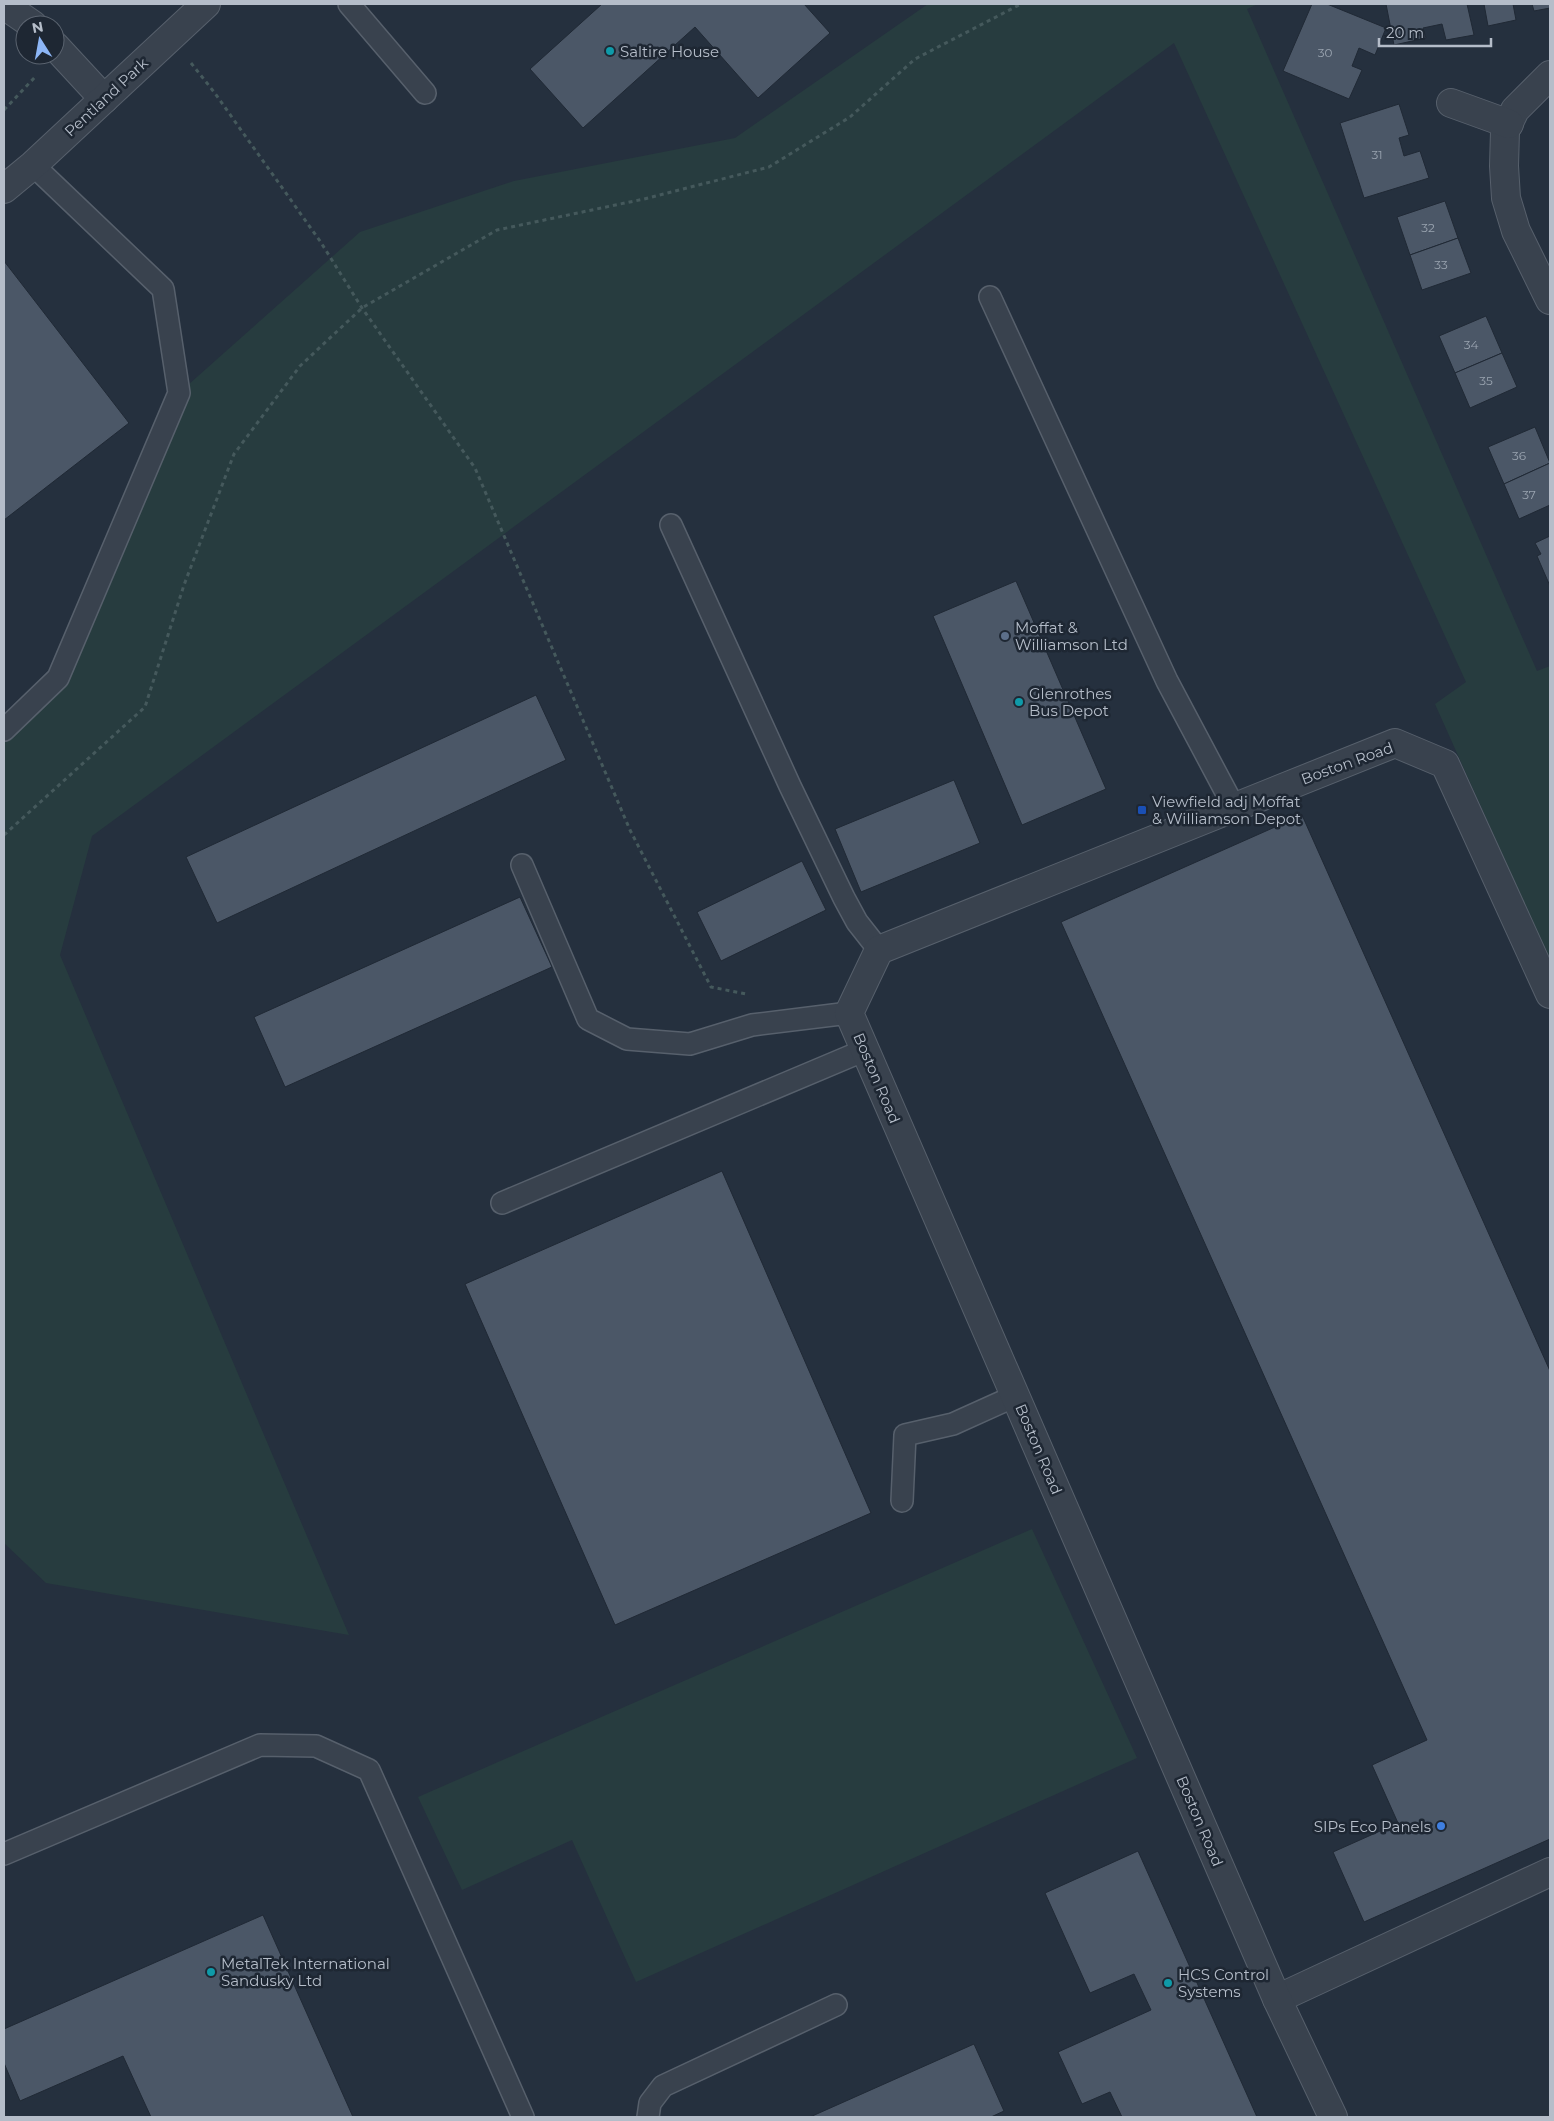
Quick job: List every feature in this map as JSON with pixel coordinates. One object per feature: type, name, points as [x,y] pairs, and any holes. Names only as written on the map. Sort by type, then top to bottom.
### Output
[{"type":"street","name":"Pentland Park","points":[[4,189],[206,4]]},
{"type":"street","points":[[4,5],[18,15]]},
{"type":"street","points":[[58,65],[104,99]]},
{"type":"street","points":[[1550,75],[1520,105],[1509,124],[1506,131],[1504,166],[1506,198],[1516,232],[1550,300]]},
{"type":"street","points":[[1451,103],[1509,124]]},
{"type":"street","name":"Boston Road","points":[[879,950],[1395,743],[1445,764],[1550,994]]},
{"type":"street","points":[[849,1013],[879,950]]},
{"type":"street","name":"Boston Road","points":[[849,1013],[1277,1999],[1333,2117]]},
{"type":"street","points":[[1277,1999],[1550,1872]]},
{"type":"lane","points":[[349,4],[425,93]]},
{"type":"lane","points":[[4,730],[58,678],[179,393],[163,289],[32,165]]},
{"type":"lane","points":[[990,297],[1168,680],[1234,807]]},
{"type":"lane","points":[[671,525],[790,786],[844,898],[857,922],[879,950]]},
{"type":"lane","points":[[522,865],[588,1019],[627,1039],[690,1044],[752,1024],[849,1013]]},
{"type":"lane","points":[[502,1203],[865,1050]]},
{"type":"lane","points":[[902,1501],[905,1435],[954,1424],[1015,1396]]},
{"type":"lane","points":[[4,1854],[260,1745],[316,1746],[369,1770],[523,2117]]},
{"type":"lane","points":[[648,2117],[650,2103],[663,2086],[836,2005]]},
{"type":"path","points":[[4,835],[144,707],[184,585],[234,454],[300,366],[362,308],[497,230],[644,200],[769,168],[850,117],[915,59],[1021,4]]},
{"type":"path","points":[[170,37],[214,92],[303,217],[362,308],[476,468],[630,830],[712,987],[751,994]]},
{"type":"path","points":[[4,110],[42,65]]},
{"type":"green space","points":[[928,4],[1258,4],[1247,9],[1537,671],[1550,666],[1550,961],[1435,704],[1466,682],[1174,43],[92,836],[60,955],[349,1635],[46,1583],[4,1543],[4,730],[58,678],[179,393],[360,232],[514,181],[735,138]]},
{"type":"green space","points":[[1032,1529],[1137,1758],[636,1982],[572,1840],[462,1890],[418,1797]]},
{"type":"building","name":"Saltire House","points":[[602,4],[804,4],[830,33],[758,98],[695,27],[583,128],[530,69]]},
{"type":"building","points":[[1312,4],[1327,4],[1386,28],[1375,55],[1359,48],[1352,66],[1362,70],[1349,99],[1283,71]]},
{"type":"building","points":[[1386,4],[1467,4],[1474,35],[1446,40],[1442,24],[1423,28],[1426,38],[1394,45]]},
{"type":"building","points":[[1484,4],[1513,4],[1516,20],[1488,26]]},
{"type":"building","points":[[1532,4],[1550,4],[1550,8],[1534,11]]},
{"type":"building","points":[[1399,104],[1409,135],[1399,138],[1404,156],[1420,151],[1429,178],[1364,198],[1340,123]]},
{"type":"building","points":[[1445,201],[1458,238],[1410,255],[1397,217]]},
{"type":"building","points":[[1458,238],[1471,273],[1422,290],[1410,255]]},
{"type":"building","points":[[4,261],[129,423],[4,520]]},
{"type":"building","points":[[1486,316],[1502,353],[1455,373],[1439,336]]},
{"type":"building","points":[[1502,353],[1517,387],[1470,408],[1455,373]]},
{"type":"building","points":[[1535,427],[1550,463],[1504,484],[1488,447]]},
{"type":"building","points":[[1550,463],[1550,505],[1519,519],[1504,484]]},
{"type":"building","points":[[1550,536],[1550,586],[1537,556],[1541,554],[1535,543]]},
{"type":"building","name":"Glenrothes Bus Depot","points":[[1016,581],[1106,789],[1022,825],[933,616]]},
{"type":"building","points":[[536,695],[566,760],[217,923],[186,857]]},
{"type":"building","points":[[954,780],[980,843],[861,892],[835,829]]},
{"type":"building","points":[[1302,815],[1550,1371],[1550,1839],[1364,1922],[1333,1852],[1398,1823],[1372,1765],[1427,1740],[1061,922]]},
{"type":"building","points":[[802,861],[826,910],[721,961],[697,912]]},
{"type":"building","points":[[520,897],[552,967],[285,1087],[254,1017]]},
{"type":"building","points":[[722,1171],[871,1513],[615,1625],[465,1284]]},
{"type":"building","name":"HCS Control Systems","points":[[1138,1851],[1257,2117],[1122,2117],[1110,2092],[1082,2104],[1058,2052],[1151,2010],[1134,1974],[1090,1993],[1045,1893]]},
{"type":"building","name":"MetalTek International Sandusky Ltd","points":[[263,1915],[353,2117],[151,2117],[123,2056],[20,2101],[4,2063],[4,2029]]},
{"type":"building","points":[[974,2044],[1004,2111],[991,2117],[810,2117]]},
{"type":"place","name":"Saltire House","points":[[610,51]]},
{"type":"place","name":"Moffat & Williamson Ltd","points":[[1005,636]]},
{"type":"place","name":"Glenrothes Bus Depot","points":[[1019,702]]},
{"type":"place","name":"Viewfield adj Moffat & Williamson Depot","points":[[1142,810]]},
{"type":"place","name":"SIPs Eco Panels","points":[[1441,1826]]},
{"type":"place","name":"MetalTek International Sandusky Ltd","points":[[211,1972]]},
{"type":"place","name":"HCS Control Systems","points":[[1168,1983]]}]
